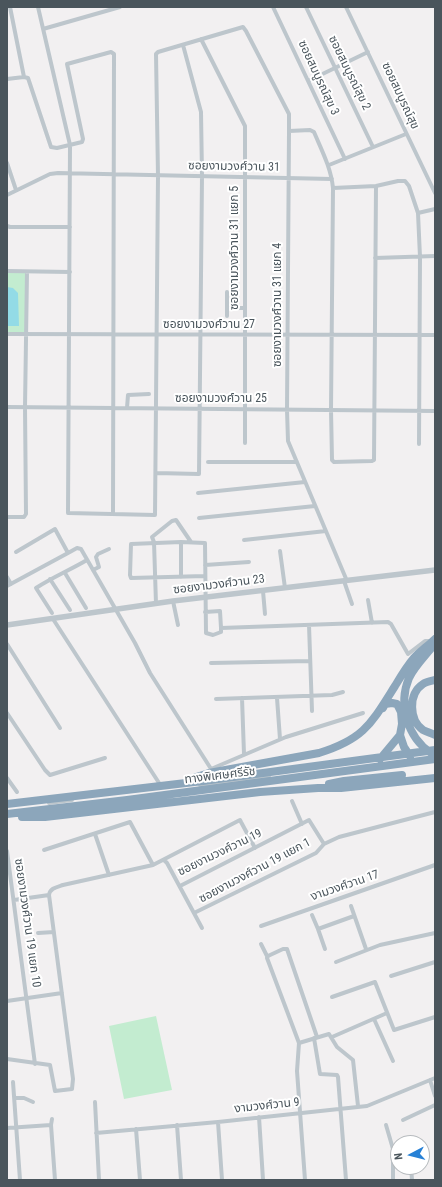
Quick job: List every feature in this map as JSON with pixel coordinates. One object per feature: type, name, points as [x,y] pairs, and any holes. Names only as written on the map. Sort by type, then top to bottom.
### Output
[{"type":"highway","points":[[435,641],[409,678],[405,692],[404,710],[410,728],[419,742],[426,750],[435,756]]},
{"type":"highway","points":[[376,716],[414,658],[435,641]]},
{"type":"highway","points":[[434,680],[423,684],[416,691],[412,702],[412,714],[416,722],[424,730],[435,735]]},
{"type":"highway","points":[[174,784],[209,773],[319,753],[336,748],[351,740],[364,730],[385,704],[392,702],[397,704],[401,712],[402,724],[400,735],[404,747],[412,759]]},
{"type":"highway","points":[[376,763],[400,735]]},
{"type":"highway","name":"ทางพิเศษศรีรัช","points":[[7,805],[435,750]]},
{"type":"highway","name":"ทางพิเศษศรีรัช","points":[[7,815],[435,759]]},
{"type":"highway","points":[[7,815],[46,817],[260,792],[319,787],[344,781],[435,772]]},
{"type":"highway","points":[[300,789],[303,786],[302,774]]},
{"type":"highway","points":[[302,774],[307,784],[310,786],[341,788],[435,778]]},
{"type":"street","points":[[10,7],[24,78]]},
{"type":"street","points":[[38,7],[70,145],[68,513],[155,515],[158,176],[156,54],[158,52],[201,39]]},
{"type":"street","points":[[43,29],[120,7]]},
{"type":"street","name":"ซอยสมบูรณ์สุข 3","points":[[273,7],[345,159]]},
{"type":"street","name":"ซอยสมบูรณ์สุข 2","points":[[306,7],[373,147]]},
{"type":"street","name":"ซอยสมบูรณ์สุข","points":[[346,7],[435,194]]},
{"type":"street","name":"ซอยงามวงศ์วาน 31 แยก 4","points":[[201,39],[243,27],[288,114],[290,131],[287,335],[288,441],[346,581],[352,604]]},
{"type":"street","name":"ซอยงามวงศ์วาน 31 แยก 5","points":[[201,39],[245,126],[245,443]]},
{"type":"street","points":[[156,473],[200,474],[201,112],[183,45]]},
{"type":"street","points":[[7,79],[28,78],[51,147],[57,148],[82,142],[83,140],[67,64],[114,52],[113,514]]},
{"type":"street","points":[[308,80],[368,52]]},
{"type":"street","points":[[290,131],[310,130],[314,132],[329,165],[332,179],[331,410],[332,460],[334,462],[374,460],[376,186]]},
{"type":"street","points":[[329,165],[406,134]]},
{"type":"street","points":[[7,163],[16,190]]},
{"type":"street","name":"ซอยงามวงศ์วาน 31","points":[[7,195],[50,174],[332,179]]},
{"type":"street","points":[[333,188],[376,186],[398,181],[405,181],[409,186],[418,213],[420,257],[419,444]]},
{"type":"street","points":[[418,213],[435,209]]},
{"type":"street","points":[[7,226],[70,227]]},
{"type":"street","points":[[375,258],[435,256]]},
{"type":"street","points":[[7,271],[70,272]]},
{"type":"street","points":[[7,517],[24,517],[26,514],[25,407],[27,272]]},
{"type":"street","points":[[227,292],[227,316]]},
{"type":"street","points":[[227,308],[244,308]]},
{"type":"street","name":"ซอยงามวงศ์วาน 27","points":[[7,334],[435,335]]},
{"type":"street","points":[[127,408],[128,395],[149,394]]},
{"type":"street","name":"ซอยงามวงศ์วาน 25","points":[[7,407],[435,411]]},
{"type":"street","points":[[208,462],[296,462]]},
{"type":"street","points":[[198,493],[305,482]]},
{"type":"street","points":[[199,518],[316,506]]},
{"type":"street","points":[[156,604],[154,542],[152,537],[172,521],[176,520],[191,542]]},
{"type":"street","points":[[16,552],[55,529],[68,553]]},
{"type":"street","points":[[244,540],[326,531]]},
{"type":"street","points":[[205,576],[131,578],[131,544],[154,542],[205,543],[205,565],[205,576],[205,612],[206,633],[213,635],[221,632],[220,611],[205,612]]},
{"type":"street","points":[[181,542],[181,577]]},
{"type":"street","points":[[7,577],[9,585],[76,548],[80,549],[116,609],[150,673],[219,783]]},
{"type":"street","points":[[93,570],[99,567],[96,557],[98,554],[109,548]]},
{"type":"street","points":[[280,551],[285,588]]},
{"type":"street","points":[[87,560],[36,588],[52,616],[163,789]]},
{"type":"street","points":[[205,565],[249,562]]},
{"type":"street","name":"ซอยงามวงศ์วาน 23","points":[[7,625],[52,616],[435,570]]},
{"type":"street","points":[[65,573],[86,608]]},
{"type":"street","points":[[50,579],[70,610]]},
{"type":"street","points":[[263,591],[265,614]]},
{"type":"street","points":[[368,600],[372,623]]},
{"type":"street","points":[[173,602],[178,625]]},
{"type":"street","points":[[221,628],[389,622],[408,654],[425,641],[435,641]]},
{"type":"street","points":[[309,625],[312,711]]},
{"type":"street","points":[[7,644],[60,728]]},
{"type":"street","points":[[211,664],[310,661]]},
{"type":"street","points":[[216,699],[332,695],[343,692]]},
{"type":"street","points":[[242,698],[244,754]]},
{"type":"street","points":[[277,698],[280,739]]},
{"type":"street","points":[[211,769],[280,739],[363,712]]},
{"type":"street","points":[[7,713],[50,775],[105,758]]},
{"type":"street","points":[[7,805],[53,803],[302,774],[412,759],[435,765]]},
{"type":"street","points":[[7,778],[17,792]]},
{"type":"street","points":[[292,801],[302,824],[310,821],[324,844],[339,837],[435,812]]},
{"type":"street","points":[[164,860],[240,820],[255,848]]},
{"type":"street","points":[[44,850],[130,822],[153,865]]},
{"type":"street","name":"ซอยงามวงศ์วาน 19","points":[[49,895],[49,892],[52,889],[63,885],[153,865],[164,860],[180,886],[302,824]]},
{"type":"street","points":[[95,834],[109,875]]},
{"type":"street","name":"ซอยงามวงศ์วาน 19 แยก 1","points":[[194,913],[316,853],[324,844]]},
{"type":"street","name":"ซอยงามวงศ์วาน 19 แยก 10","points":[[7,851],[36,1064]]},
{"type":"street","name":"งามวงศ์วาน 17","points":[[261,926],[435,865]]},
{"type":"street","points":[[180,886],[202,928]]},
{"type":"street","points":[[7,1059],[50,1065],[55,1091],[72,1089],[73,1079],[49,895],[14,900]]},
{"type":"street","points":[[351,906],[366,949]]},
{"type":"street","points":[[312,915],[326,949]]},
{"type":"street","points":[[318,929],[354,916]]},
{"type":"street","points":[[38,934],[54,932]]},
{"type":"street","points":[[336,962],[366,949],[435,933]]},
{"type":"street","points":[[261,944],[267,956],[299,1043],[297,1067],[305,1180]]},
{"type":"street","points":[[267,956],[283,949],[287,950],[316,1037],[320,1074],[337,1075],[346,1180]]},
{"type":"street","points":[[391,976],[435,962]]},
{"type":"street","points":[[332,997],[374,982],[394,1030],[435,1017]]},
{"type":"street","points":[[7,1001],[62,993]]},
{"type":"street","points":[[299,1043],[316,1037],[331,1036],[387,1013]]},
{"type":"street","points":[[374,1018],[393,1061]]},
{"type":"street","points":[[331,1036],[337,1047],[353,1060],[358,1106]]},
{"type":"street","points":[[433,1079],[435,1096]]},
{"type":"street","name":"งามวงศ์วาน 9","points":[[96,1133],[218,1122],[371,1105],[433,1079]]},
{"type":"street","points":[[14,1082],[20,1180]]},
{"type":"street","points":[[14,1098],[24,1098],[33,1102]]},
{"type":"street","points":[[95,1102],[99,1180]]},
{"type":"street","points":[[403,1120],[435,1105]]},
{"type":"street","points":[[259,1117],[263,1180]]},
{"type":"street","points":[[52,1119],[51,1125],[55,1180]]},
{"type":"street","points":[[218,1122],[222,1180]]},
{"type":"street","points":[[7,1128],[51,1125]]},
{"type":"street","points":[[177,1125],[181,1180]]},
{"type":"street","points":[[386,1125],[393,1149],[393,1180]]},
{"type":"street","points":[[136,1129],[140,1180]]},
{"type":"green space","points":[[7,272],[26,272],[25,335],[7,335]]},
{"type":"green space","points":[[156,1016],[172,1090],[124,1099],[109,1026]]},
{"type":"water","points":[[7,287],[13,288],[18,293],[19,326],[7,326]]}]
